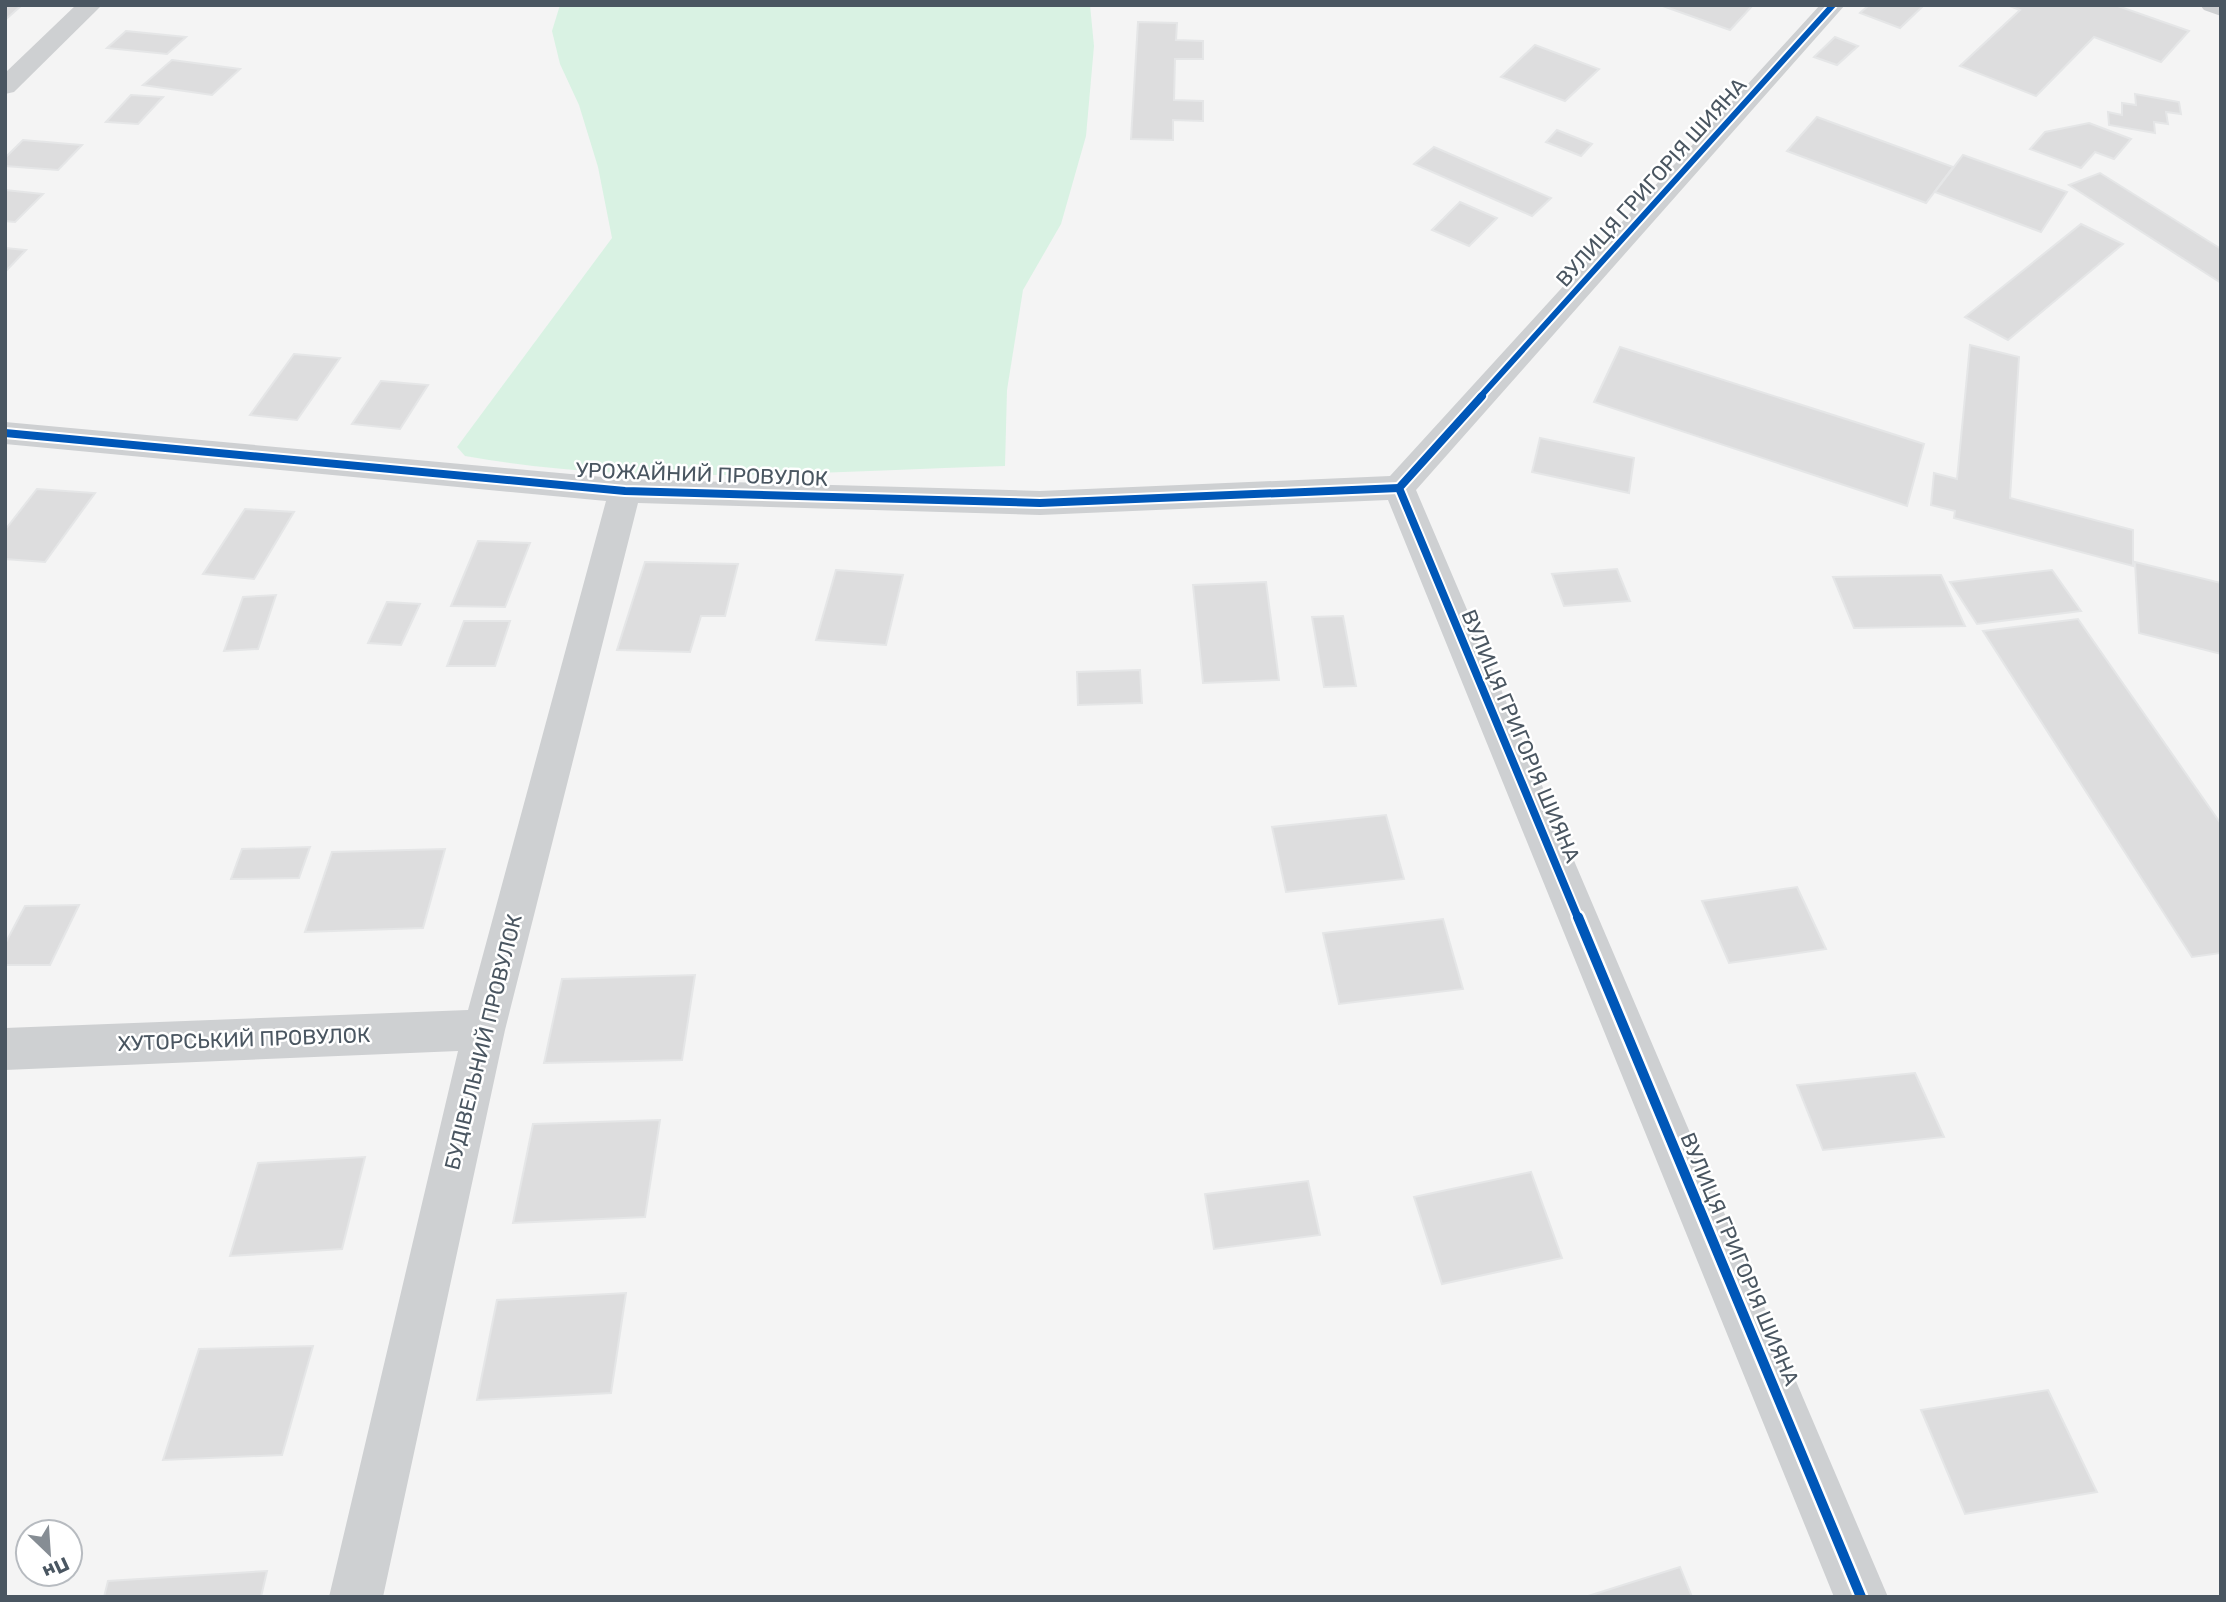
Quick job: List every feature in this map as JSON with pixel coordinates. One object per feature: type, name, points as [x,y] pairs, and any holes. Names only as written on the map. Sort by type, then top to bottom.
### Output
[{"type":"street","points":[[5,87],[90,5]]},
{"type":"street","name":"ВУЛИЦЯ ГРИГОРІЯ ШИЯНА","points":[[1833,5],[1399,488],[1861,1597]]},
{"type":"street","points":[[2212,5],[2221,9]]},
{"type":"street","name":"УРОЖАЙНИЙ ПРОВУЛОК","points":[[5,433],[625,491],[1040,503],[1399,488]]},
{"type":"street","name":"БУДІВЕЛЬНИЙ ПРОВУЛОК","points":[[356,1597],[484,1030],[625,491]]},
{"type":"street","name":"ХУТОРСЬКИЙ ПРОВУЛОК","points":[[5,1049],[484,1030]]},
{"type":"green space","points":[[560,5],[1090,5],[1094,46],[1086,136],[1061,224],[1023,290],[1007,390],[1005,466],[666,475],[532,466],[465,456],[457,447],[612,238],[598,167],[579,105],[560,64],[552,31]]},
{"type":"building","points":[[5,5],[22,5],[5,20]]},
{"type":"building","points":[[1660,5],[1753,5],[1730,30]]},
{"type":"building","points":[[1869,5],[1924,5],[1900,28],[1860,13]]},
{"type":"building","points":[[2007,5],[2115,5],[2189,31],[2161,62],[2094,37],[2036,96],[1960,66],[2020,10]]},
{"type":"building","points":[[1138,22],[1177,23],[1176,40],[1203,41],[1203,59],[1175,59],[1174,100],[1203,101],[1203,121],[1173,120],[1173,140],[1131,139]]},
{"type":"building","points":[[126,31],[186,37],[167,54],[107,48]]},
{"type":"building","points":[[1835,37],[1858,46],[1837,65],[1814,57]]},
{"type":"building","points":[[1535,45],[1599,69],[1565,101],[1501,77]]},
{"type":"building","points":[[172,60],[240,69],[212,95],[143,85]]},
{"type":"building","points":[[2135,94],[2179,102],[2181,114],[2166,112],[2168,124],[2154,122],[2155,133],[2109,125],[2108,112],[2122,115],[2122,103],[2136,105]]},
{"type":"building","points":[[131,95],[163,97],[138,124],[106,122]]},
{"type":"building","points":[[1817,117],[1953,167],[1926,203],[1787,151]]},
{"type":"building","points":[[2089,123],[2131,139],[2114,159],[2095,152],[2081,168],[2030,149],[2045,132]]},
{"type":"building","points":[[1557,130],[1592,144],[1581,156],[1546,142]]},
{"type":"building","points":[[23,140],[82,145],[58,170],[5,166],[5,158]]},
{"type":"building","points":[[1434,147],[1551,198],[1532,216],[1414,164]]},
{"type":"building","points":[[1963,155],[2067,192],[2041,232],[1935,192]]},
{"type":"building","points":[[2100,173],[2221,249],[2221,283],[2069,185]]},
{"type":"building","points":[[5,190],[43,194],[15,222],[5,221]]},
{"type":"building","points":[[1460,202],[1497,218],[1469,246],[1432,230]]},
{"type":"building","points":[[2081,224],[2123,244],[2008,340],[1965,317]]},
{"type":"building","points":[[5,248],[26,250],[5,272]]},
{"type":"building","points":[[1970,345],[2019,357],[2010,498],[2133,530],[2133,566],[1954,518],[1955,511],[1931,505],[1934,473],[1957,479]]},
{"type":"building","points":[[1620,347],[1924,444],[1907,506],[1594,402]]},
{"type":"building","points":[[294,354],[340,358],[297,420],[250,415]]},
{"type":"building","points":[[381,381],[428,385],[400,429],[352,424]]},
{"type":"building","points":[[1540,438],[1634,458],[1629,493],[1532,472]]},
{"type":"building","points":[[37,489],[95,493],[45,562],[5,559],[5,530]]},
{"type":"building","points":[[245,509],[294,512],[254,579],[203,574]]},
{"type":"building","points":[[478,541],[530,543],[505,607],[451,606]]},
{"type":"building","points":[[645,562],[738,564],[725,616],[701,616],[690,652],[617,650]]},
{"type":"building","points":[[2135,562],[2221,583],[2221,654],[2139,633]]},
{"type":"building","points":[[1617,569],[1630,601],[1564,606],[1552,574]]},
{"type":"building","points":[[836,570],[903,575],[886,645],[816,640]]},
{"type":"building","points":[[2052,570],[2081,611],[1977,624],[1950,582]]},
{"type":"building","points":[[1941,575],[1965,626],[1854,628],[1833,577]]},
{"type":"building","points":[[1266,582],[1279,680],[1203,683],[1193,585]]},
{"type":"building","points":[[276,595],[258,649],[224,651],[243,597]]},
{"type":"building","points":[[387,602],[420,604],[401,645],[368,643]]},
{"type":"building","points":[[1343,616],[1356,686],[1324,687],[1312,617]]},
{"type":"building","points":[[2078,619],[2221,824],[2221,953],[2192,957],[1983,631]]},
{"type":"building","points":[[464,621],[510,621],[495,666],[447,666]]},
{"type":"building","points":[[1140,670],[1142,703],[1078,705],[1077,672]]},
{"type":"building","points":[[1386,815],[1404,879],[1286,892],[1272,827]]},
{"type":"building","points":[[310,847],[299,878],[231,879],[242,849]]},
{"type":"building","points":[[445,849],[423,928],[305,932],[332,852]]},
{"type":"building","points":[[1797,887],[1826,949],[1729,963],[1702,901]]},
{"type":"building","points":[[79,905],[50,965],[5,965],[5,944],[25,906]]},
{"type":"building","points":[[1443,919],[1463,989],[1339,1004],[1323,933]]},
{"type":"building","points":[[695,975],[682,1060],[544,1063],[562,979]]},
{"type":"building","points":[[1915,1073],[1944,1137],[1823,1150],[1797,1085]]},
{"type":"building","points":[[660,1120],[645,1217],[513,1223],[533,1124]]},
{"type":"building","points":[[365,1157],[342,1249],[230,1256],[258,1163]]},
{"type":"building","points":[[1531,1172],[1562,1258],[1442,1284],[1414,1197]]},
{"type":"building","points":[[1308,1181],[1320,1235],[1214,1249],[1205,1194]]},
{"type":"building","points":[[626,1293],[611,1393],[477,1400],[497,1300]]},
{"type":"building","points":[[313,1346],[282,1455],[163,1460],[199,1349]]},
{"type":"building","points":[[2048,1390],[2097,1492],[1965,1514],[1921,1410]]},
{"type":"building","points":[[1680,1567],[1692,1597],[1585,1597]]},
{"type":"building","points":[[267,1571],[261,1597],[104,1597],[108,1581]]},
{"type":"cycle path","points":[[1833,5],[1399,488],[1861,1597]]},
{"type":"cycle path","points":[[5,433],[625,491],[1040,503],[1399,488]]}]
